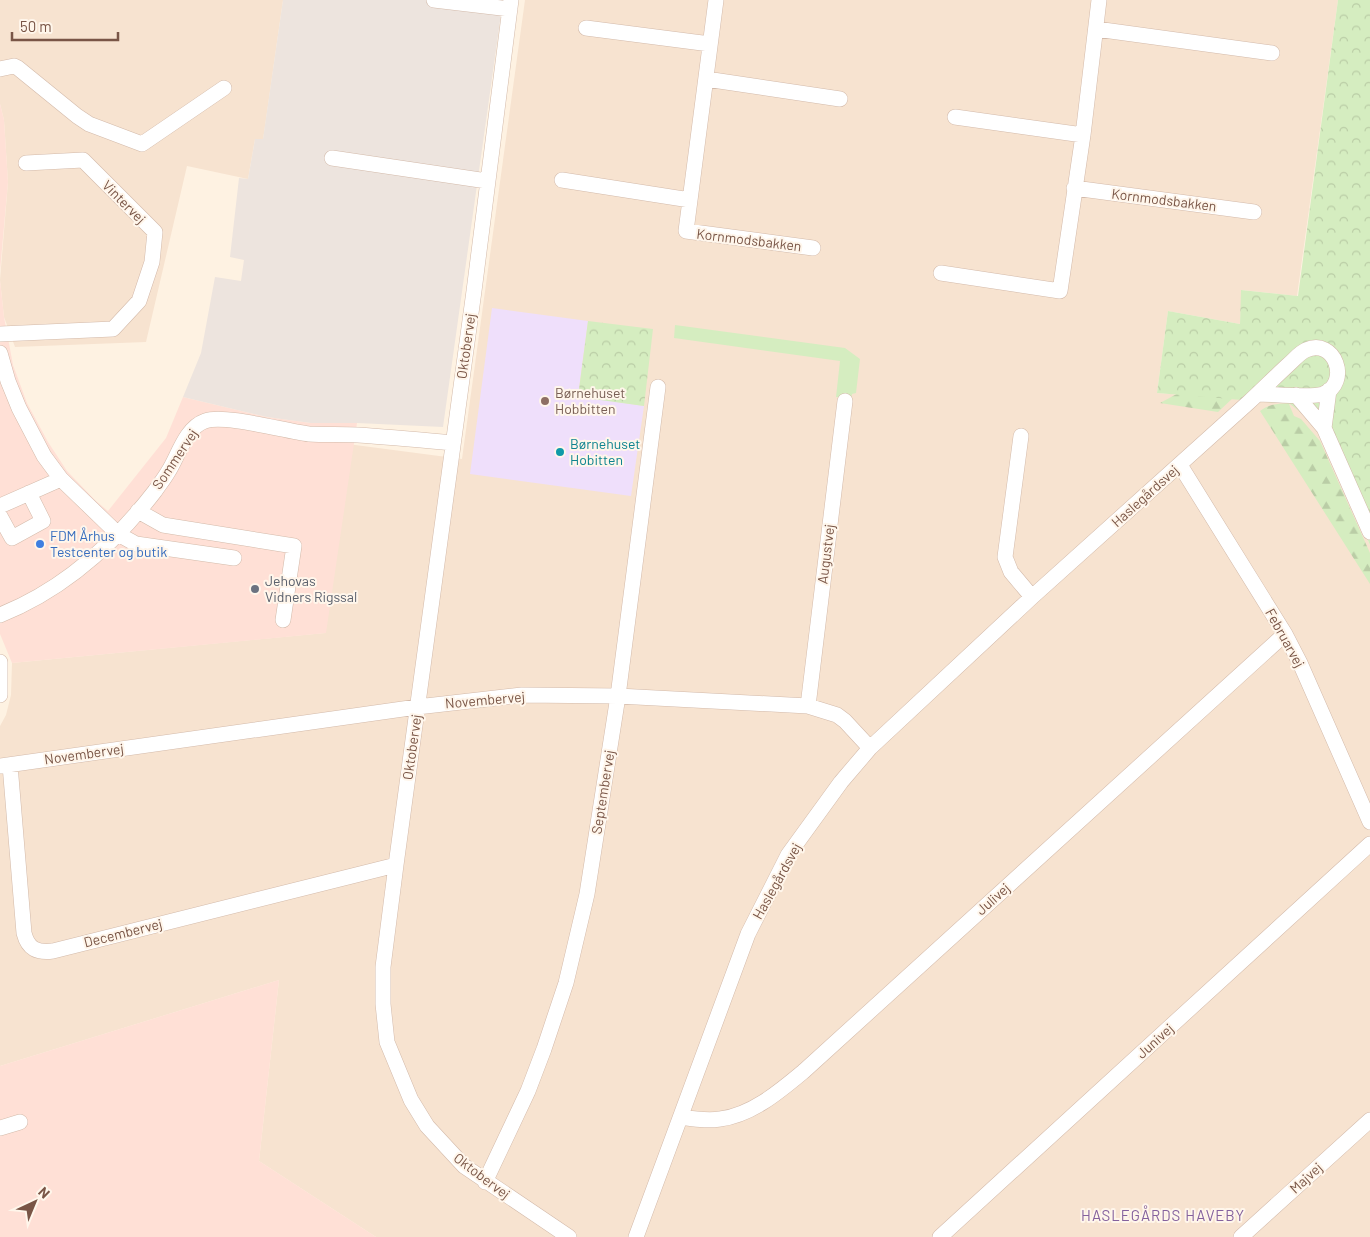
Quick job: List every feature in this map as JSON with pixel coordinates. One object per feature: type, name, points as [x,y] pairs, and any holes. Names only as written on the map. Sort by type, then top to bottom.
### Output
[{"type":"street","name":"Oktobervej","points":[[434,0],[511,5],[383,967],[383,1004],[387,1042],[411,1100],[427,1126],[464,1166],[568,1237]]},
{"type":"street","name":"Kornmodsbakken","points":[[716,0],[686,231],[813,248]]},
{"type":"street","points":[[941,273],[1060,291],[1083,135],[1099,0]]},
{"type":"street","points":[[586,28],[710,44]]},
{"type":"street","points":[[1096,29],[1272,54]]},
{"type":"street","points":[[0,70],[14,66],[18,68],[77,116],[90,124],[142,144],[224,88]]},
{"type":"street","points":[[706,79],[840,99]]},
{"type":"street","points":[[955,117],[1083,135]]},
{"type":"street","points":[[332,158],[487,181]]},
{"type":"street","name":"Vintervej","points":[[0,334],[113,329],[139,301],[152,262],[155,232],[83,160],[26,162]]},
{"type":"street","points":[[562,180],[690,200]]},
{"type":"street","name":"Kornmodsbakken","points":[[1074,188],[1254,212]]},
{"type":"street","name":"Haslegårdsvej","points":[[636,1237],[748,934],[788,855],[841,782],[870,748],[1032,597],[1300,354],[1310,348],[1326,351],[1336,362],[1337,375],[1329,390]]},
{"type":"street","points":[[0,353],[8,380],[22,414],[44,456],[61,479],[118,534],[136,544],[234,558]]},
{"type":"street","name":"Septembervej","points":[[485,1182],[528,1091],[566,982],[587,894],[618,696],[658,387]]},
{"type":"street","points":[[1258,394],[1319,395],[1329,390]]},
{"type":"street","points":[[1324,428],[1329,390]]},
{"type":"street","points":[[1296,395],[1324,428],[1370,532]]},
{"type":"street","name":"Augustvej","points":[[808,706],[845,401]]},
{"type":"street","name":"Sommervej","points":[[0,615],[15,609],[68,579],[118,534],[168,473],[188,436],[203,422],[212,419],[223,419],[309,434],[358,435],[453,443]]},
{"type":"street","points":[[1021,436],[1006,557],[1011,572],[1032,597]]},
{"type":"street","name":"Februarvej","points":[[1180,464],[1285,634],[1300,663],[1370,822]]},
{"type":"street","points":[[0,506],[61,479]]},
{"type":"street","points":[[0,516],[12,538],[44,521],[29,493]]},
{"type":"street","points":[[138,511],[164,525],[294,546],[283,620]]},
{"type":"street","name":"Julivej","points":[[681,1117],[710,1120],[721,1119],[745,1111],[777,1093],[804,1071],[1285,634]]},
{"type":"street","points":[[0,662],[0,695]]},
{"type":"street","name":"Novembervej","points":[[5,766],[417,706],[522,695],[618,696],[808,706],[837,716],[845,721],[870,748]]},
{"type":"street","name":"Decembervej","points":[[5,766],[24,932],[28,944],[32,949],[38,951],[52,951],[396,865]]},
{"type":"street","name":"Junivej","points":[[940,1237],[1370,844]]},
{"type":"street","name":"Majvej","points":[[1241,1237],[1370,1120]]},
{"type":"street","points":[[0,1128],[20,1122]]},
{"type":"shaded area","points":[[0,0],[283,0],[263,140],[255,139],[248,179],[187,166],[146,342],[15,347],[4,317],[0,280],[8,182],[4,120],[0,104]]},
{"type":"shaded area","points":[[283,0],[503,0],[443,427],[311,423],[267,417],[183,397],[201,353],[215,277],[241,281],[244,260],[230,257],[239,178],[248,179],[255,139],[263,139]]},
{"type":"shaded area","points":[[525,0],[1338,0],[1297,296],[1242,290],[1240,324],[1168,311],[1157,393],[1290,403],[1316,424],[1370,545],[1370,1237],[376,1237],[259,1161],[279,980],[0,1066],[0,726],[6,715],[11,695],[12,663],[325,633],[340,443],[462,459]]},
{"type":"shaded area","points":[[0,104],[4,120],[8,182],[0,271]]},
{"type":"shaded area","points":[[0,280],[4,317],[13,365],[27,403],[48,442],[67,471],[108,511],[166,438],[183,397],[267,417],[311,423],[357,423],[326,633],[12,663],[0,634]]},
{"type":"shaded area","name":"Børnehuset Hobbitten","points":[[492,308],[588,321],[578,396],[644,406],[631,496],[470,474]]},
{"type":"shaded area","points":[[279,980],[259,1161],[376,1237],[0,1237],[0,1066]]},
{"type":"green space","points":[[1338,0],[1370,0],[1370,545],[1316,424],[1290,404],[1157,393],[1168,311],[1240,324],[1241,290],[1298,296]]},
{"type":"green space","points":[[588,321],[653,329],[644,406],[578,397]]},
{"type":"green space","points":[[675,325],[845,348],[860,359],[856,393],[852,394],[851,399],[836,397],[840,361],[674,338]]},
{"type":"green space","points":[[1223,369],[1248,384],[1218,412],[1160,403]]},
{"type":"green space","points":[[1274,404],[1289,404],[1294,416],[1301,419],[1320,441],[1370,553],[1370,584],[1260,411]]},
{"type":"place","name":"Børnehuset Hobbitten","points":[[545,401]]},
{"type":"place","name":"Børnehuset Hobitten","points":[[560,452]]},
{"type":"place","name":"FDM Århus Testcenter og butik","points":[[40,544]]},
{"type":"place","name":"Jehovas Vidners Rigssal","points":[[255,589]]},
{"type":"district","name":"HASLEGÅRDS HAVEBY","points":[[1163,1216]]}]
